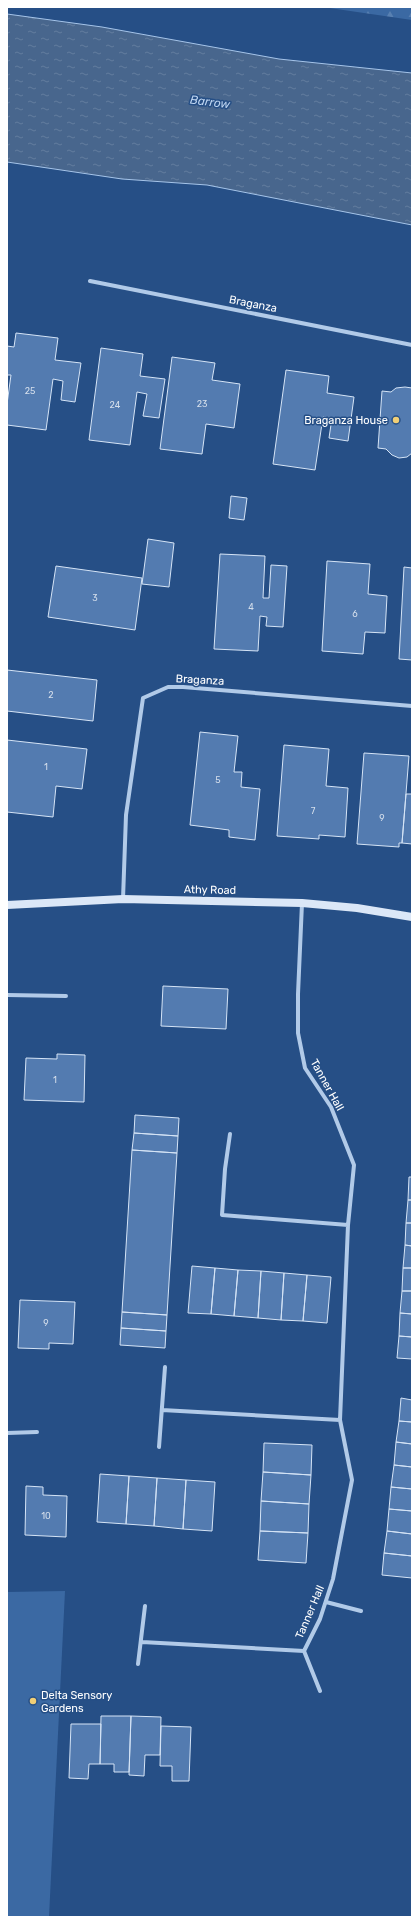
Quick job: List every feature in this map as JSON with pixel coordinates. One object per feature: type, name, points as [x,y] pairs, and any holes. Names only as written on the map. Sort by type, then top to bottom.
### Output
[{"type":"main road","name":"Athy Road","points":[[7,904],[123,899],[302,903],[357,908],[412,917]]},
{"type":"street","name":"Braganza","points":[[90,281],[412,345]]},
{"type":"street","name":"Braganza","points":[[123,899],[126,815],[143,698],[168,687],[183,687],[412,706]]},
{"type":"street","name":"Tanner Hall","points":[[142,1642],[304,1651],[326,1602],[333,1579],[352,1480],[340,1420],[348,1225],[354,1165],[331,1107],[305,1068],[298,1032],[302,903]]},
{"type":"street","points":[[7,995],[66,996]]},
{"type":"street","points":[[230,1134],[224,1169],[222,1215],[348,1225]]},
{"type":"street","points":[[159,1447],[165,1367]]},
{"type":"street","points":[[162,1410],[340,1420]]},
{"type":"street","points":[[7,1433],[37,1432]]},
{"type":"street","points":[[326,1602],[361,1611]]},
{"type":"street","points":[[138,1664],[142,1642],[145,1606]]},
{"type":"street","points":[[304,1651],[320,1691]]},
{"type":"green space","points":[[323,7],[412,7],[412,20]]},
{"type":"green space","name":"Delta Sensory Gardens","points":[[65,1591],[49,1917],[7,1917],[7,1592]]},
{"type":"water","name":"Barrow","points":[[7,14],[102,27],[279,59],[412,73],[412,225],[207,185],[122,179],[7,162]]},
{"type":"building","points":[[16,333],[58,338],[55,360],[81,363],[75,402],[61,400],[63,381],[53,379],[46,430],[7,425],[7,404],[11,375],[7,375],[7,346],[14,347]]},
{"type":"building","points":[[101,348],[143,354],[140,376],[165,379],[159,418],[143,416],[147,394],[137,392],[130,445],[89,440]]},
{"type":"building","points":[[172,357],[215,363],[212,380],[240,384],[234,428],[206,424],[202,454],[160,449]]},
{"type":"building","points":[[286,370],[329,376],[327,393],[354,397],[348,441],[329,438],[332,418],[323,417],[315,470],[273,464]]},
{"type":"building","name":"Braganza House","points":[[396,388],[412,388],[412,453],[407,457],[399,458],[392,455],[386,449],[378,448],[382,391],[391,392]]},
{"type":"building","points":[[231,496],[247,498],[244,520],[229,518]]},
{"type":"building","points":[[148,539],[174,543],[169,587],[142,584]]},
{"type":"building","points":[[220,554],[265,556],[263,598],[269,598],[271,565],[287,566],[283,627],[266,626],[267,617],[260,616],[258,651],[214,649]]},
{"type":"building","points":[[327,561],[370,564],[368,594],[387,596],[385,633],[365,632],[363,654],[322,651]]},
{"type":"building","points":[[56,566],[142,578],[135,630],[48,617]]},
{"type":"building","points":[[404,567],[412,568],[412,660],[399,659]]},
{"type":"building","points":[[7,670],[97,680],[93,721],[7,711]]},
{"type":"building","points":[[200,732],[238,736],[234,772],[242,772],[241,787],[260,789],[255,840],[229,837],[229,830],[190,825]]},
{"type":"building","points":[[7,740],[87,749],[82,789],[56,786],[53,817],[7,812]]},
{"type":"building","points":[[284,745],[329,749],[326,786],[348,788],[345,837],[319,835],[319,839],[277,836]]},
{"type":"building","points":[[364,753],[409,756],[402,843],[399,843],[399,847],[357,844]]},
{"type":"building","points":[[406,794],[412,794],[412,844],[402,843]]},
{"type":"building","points":[[163,986],[228,989],[226,1029],[161,1026]]},
{"type":"building","points":[[57,1054],[85,1055],[84,1102],[24,1100],[26,1058],[57,1059]]},
{"type":"building","points":[[135,1115],[179,1118],[178,1136],[134,1133]]},
{"type":"building","points":[[134,1133],[178,1136],[177,1153],[132,1150]]},
{"type":"building","points":[[132,1150],[177,1153],[167,1315],[122,1312]]},
{"type":"building","points":[[409,1177],[412,1177],[412,1200],[408,1200]]},
{"type":"building","points":[[408,1200],[412,1200],[412,1223],[406,1223]]},
{"type":"building","points":[[406,1223],[412,1223],[412,1246],[405,1245]]},
{"type":"building","points":[[405,1245],[412,1246],[412,1268],[403,1268]]},
{"type":"building","points":[[192,1266],[215,1268],[211,1314],[188,1313]]},
{"type":"building","points":[[215,1268],[238,1270],[234,1316],[211,1314]]},
{"type":"building","points":[[403,1268],[412,1268],[412,1291],[402,1291]]},
{"type":"building","points":[[238,1270],[261,1271],[258,1318],[234,1316]]},
{"type":"building","points":[[261,1271],[284,1273],[281,1320],[258,1318]]},
{"type":"building","points":[[284,1273],[307,1275],[303,1321],[281,1320]]},
{"type":"building","points":[[307,1275],[331,1277],[327,1323],[303,1321]]},
{"type":"building","points":[[402,1291],[412,1291],[412,1314],[400,1313]]},
{"type":"building","points":[[20,1300],[75,1302],[73,1344],[49,1343],[49,1349],[18,1348]]},
{"type":"building","points":[[122,1312],[167,1315],[166,1331],[121,1328]]},
{"type":"building","points":[[400,1313],[412,1314],[412,1337],[399,1336]]},
{"type":"building","points":[[121,1328],[166,1331],[165,1348],[120,1345]]},
{"type":"building","points":[[399,1336],[412,1337],[412,1359],[397,1358]]},
{"type":"building","points":[[401,1398],[412,1400],[412,1422],[399,1421]]},
{"type":"building","points":[[399,1421],[412,1422],[412,1444],[396,1442]]},
{"type":"building","points":[[396,1442],[412,1444],[412,1467],[394,1465]]},
{"type":"building","points":[[264,1443],[312,1445],[311,1475],[263,1472]]},
{"type":"building","points":[[394,1465],[412,1467],[412,1489],[391,1487]]},
{"type":"building","points":[[263,1472],[311,1475],[309,1504],[261,1501]]},
{"type":"building","points":[[100,1474],[129,1476],[126,1524],[97,1522]]},
{"type":"building","points":[[129,1476],[157,1478],[154,1526],[126,1524]]},
{"type":"building","points":[[157,1478],[186,1480],[183,1529],[154,1526]]},
{"type":"building","points":[[186,1480],[215,1482],[212,1531],[183,1529]]},
{"type":"building","points":[[26,1486],[43,1487],[43,1495],[67,1496],[66,1537],[25,1535]]},
{"type":"building","points":[[391,1487],[412,1489],[412,1511],[389,1509]]},
{"type":"building","points":[[261,1501],[309,1504],[308,1533],[260,1531]]},
{"type":"building","points":[[389,1509],[412,1511],[412,1534],[387,1531]]},
{"type":"building","points":[[260,1531],[308,1533],[306,1563],[258,1560]]},
{"type":"building","points":[[387,1531],[412,1534],[412,1556],[384,1553]]},
{"type":"building","points":[[384,1553],[412,1556],[412,1578],[382,1575]]},
{"type":"building","points":[[101,1716],[131,1716],[129,1772],[114,1772],[114,1764],[100,1764]]},
{"type":"building","points":[[131,1716],[161,1717],[160,1755],[145,1755],[144,1776],[129,1775]]},
{"type":"building","points":[[71,1724],[101,1724],[100,1764],[89,1764],[88,1779],[69,1778]]},
{"type":"building","points":[[161,1726],[191,1727],[189,1781],[172,1781],[172,1766],[160,1766]]},
{"type":"place","name":"Braganza House","points":[[396,420]]},
{"type":"place","name":"Delta Sensory Gardens","points":[[33,1701]]}]
